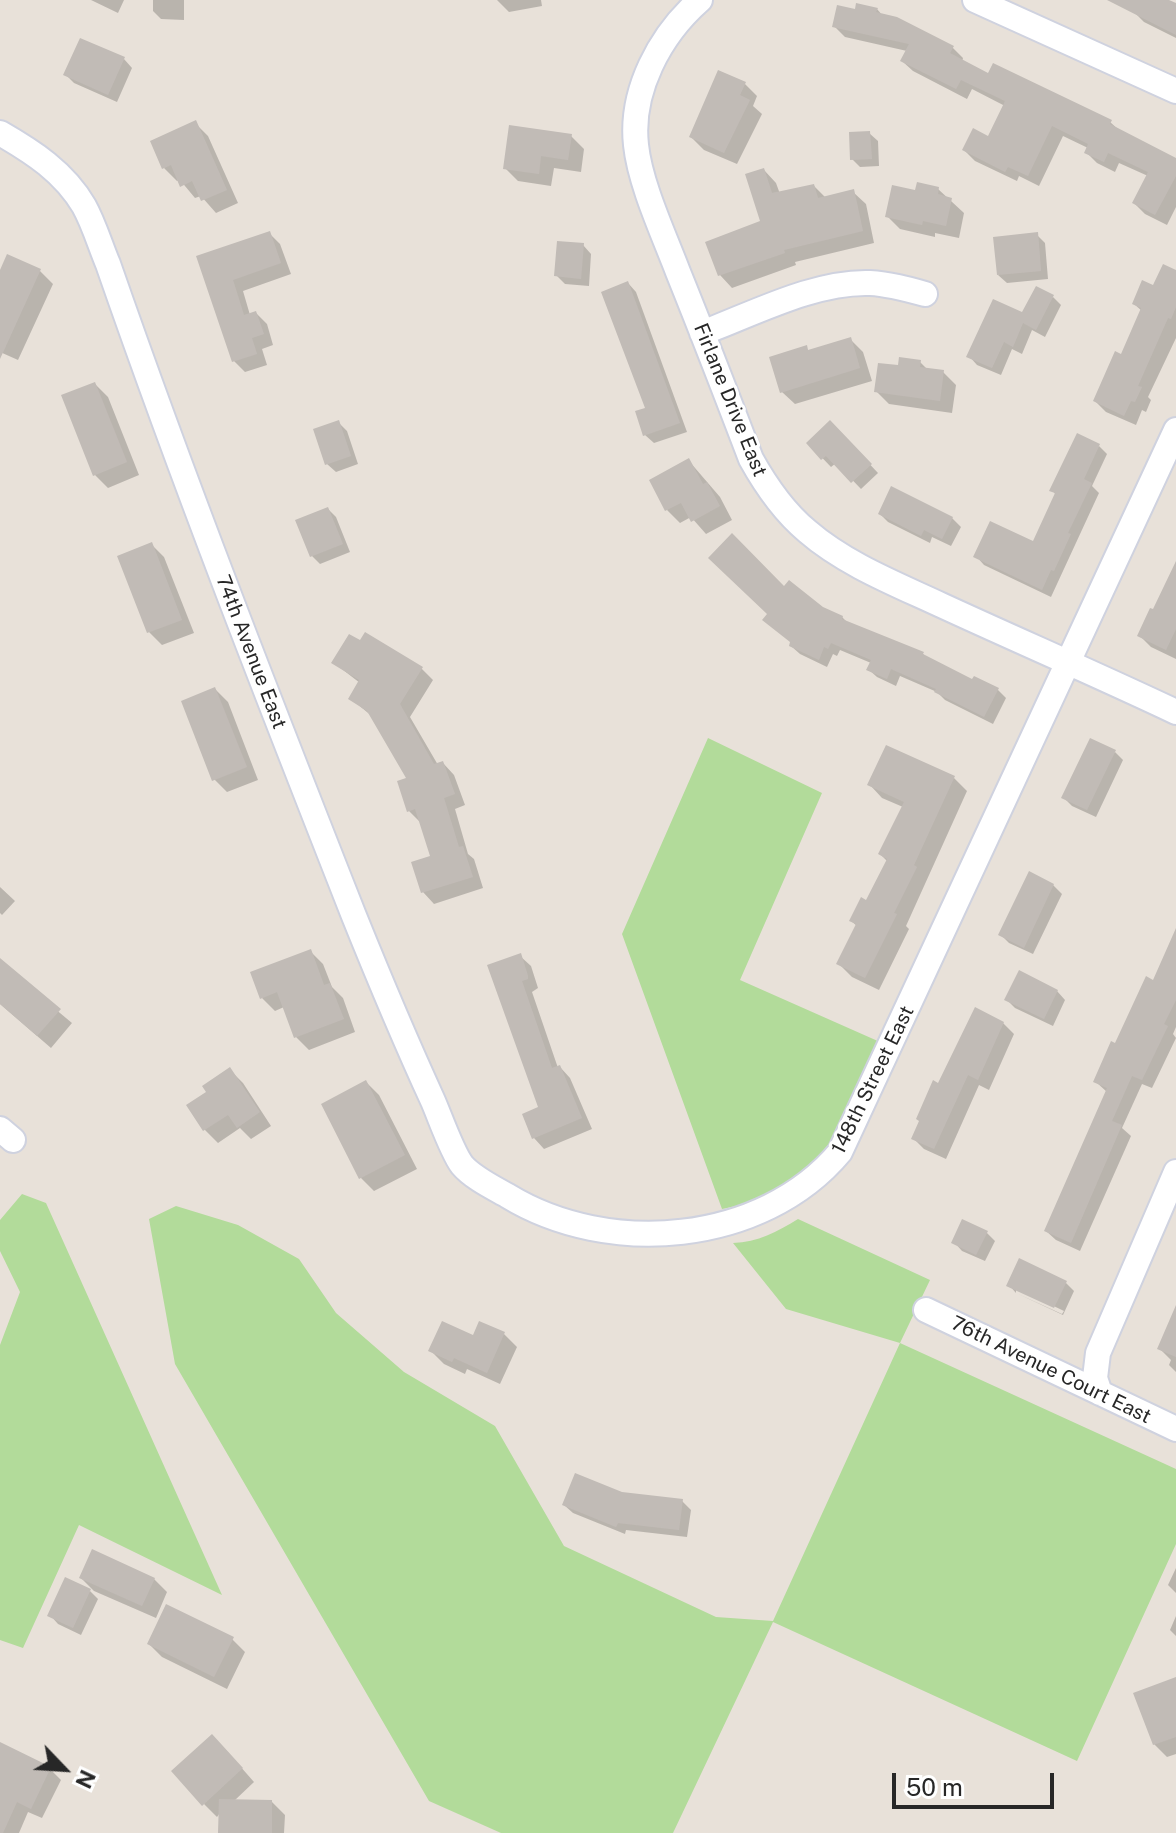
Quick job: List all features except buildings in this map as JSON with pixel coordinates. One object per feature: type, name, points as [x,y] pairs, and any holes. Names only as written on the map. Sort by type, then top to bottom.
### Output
[{"type":"street","points":[[975,0],[1176,91]]},
{"type":"street","name":"Firlane Drive East","points":[[683,5],[640,95],[636,145],[656,216],[751,459],[764,483],[782,507],[808,532],[839,554],[892,582],[1064,658],[1176,712]]},
{"type":"street","name":"74th Avenue East","points":[[3,142],[39,155],[63,178],[83,206],[108,264],[262,683],[387,1001],[462,1165],[490,1185]]},
{"type":"street","points":[[702,333],[810,292],[838,285],[868,283],[897,286],[925,294]]},
{"type":"street","name":"148th Street East","points":[[490,1185],[525,1207],[558,1221],[600,1230],[662,1234],[735,1220],[775,1204],[827,1168],[840,1152],[852,1128],[1064,658],[1176,430]]},
{"type":"street","points":[[1100,1393],[1095,1378],[1098,1353],[1176,1172]]},
{"type":"street","name":"76th Avenue Court East","points":[[926,1310],[1176,1429]]},
{"type":"green space","points":[[708,738],[822,793],[740,980],[880,1042],[832,1144],[813,1167],[760,1201],[722,1209],[622,934]]},
{"type":"green space","points":[[22,1194],[46,1203],[222,1595],[79,1525],[23,1648],[0,1640],[0,1345],[20,1292],[0,1251],[0,1220]]},
{"type":"green space","points":[[176,1206],[238,1225],[299,1259],[336,1313],[404,1372],[495,1426],[564,1546],[716,1617],[773,1621],[900,1343],[1176,1469],[1176,1544],[1077,1761],[773,1622],[673,1833],[501,1833],[429,1801],[175,1364],[149,1219]]},
{"type":"green space","points":[[798,1219],[930,1280],[900,1343],[786,1309],[733,1243],[767,1236]]}]
